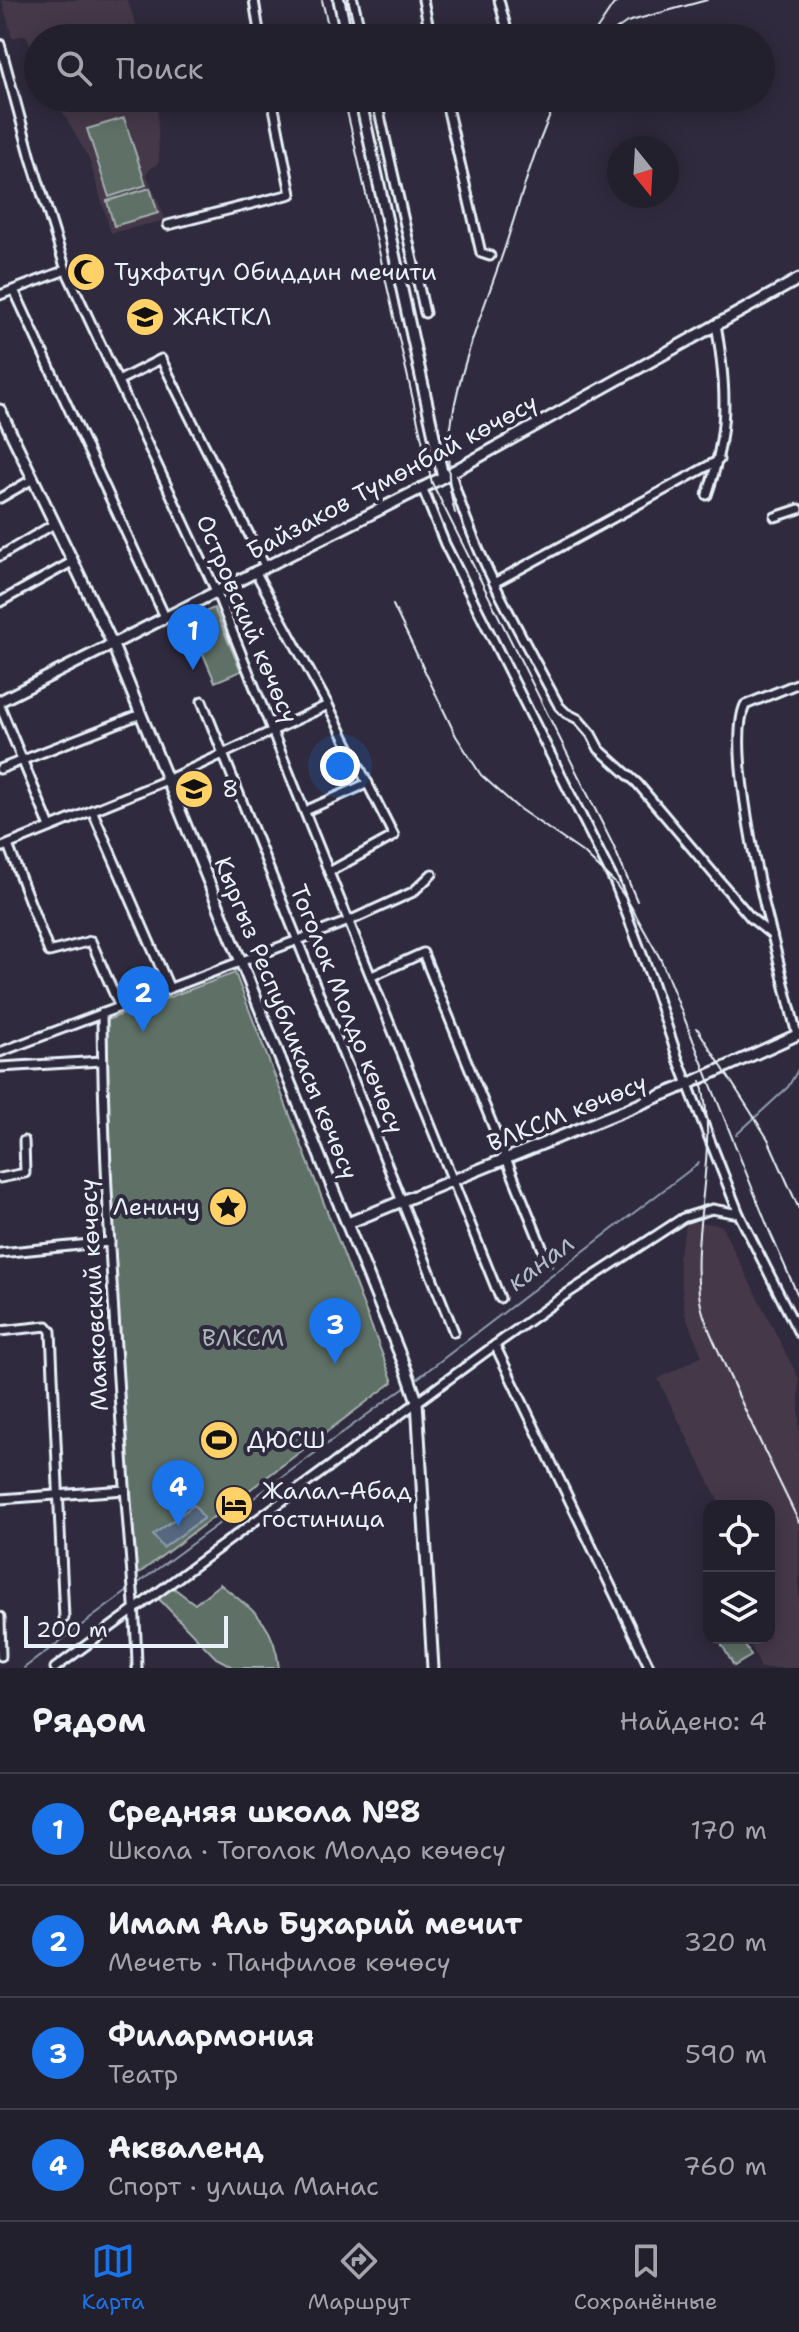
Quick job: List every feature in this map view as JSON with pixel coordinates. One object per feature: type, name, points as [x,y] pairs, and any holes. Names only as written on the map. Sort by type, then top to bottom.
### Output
[{"type":"main road","points":[[339,0],[344,24]]},
{"type":"main road","points":[[363,112],[447,475]]},
{"type":"main road","name":"Байзаков Түмөнбай көчөсү","points":[[0,704],[112,643],[447,475],[799,279]]},
{"type":"main road","name":"Кыргыз Республикасы көчөсү","points":[[0,410],[112,643],[348,1223],[417,1401],[433,1668]]},
{"type":"main road","name":"ВЛКСМ көчөсү","points":[[348,1223],[688,1085],[798,1035]]},
{"type":"street","points":[[254,0],[258,24]]},
{"type":"street","points":[[353,0],[359,24]]},
{"type":"street","points":[[423,0],[428,24]]},
{"type":"street","points":[[499,0],[505,24]]},
{"type":"street","name":"Островский көчөсү","points":[[0,44],[66,270],[216,591],[500,1298]]},
{"type":"street","points":[[168,225],[291,194],[275,112]]},
{"type":"street","points":[[379,112],[425,313]]},
{"type":"street","points":[[448,112],[481,253],[490,256]]},
{"type":"street","points":[[0,295],[66,270]]},
{"type":"street","points":[[14,290],[165,617]]},
{"type":"street","points":[[707,495],[719,460],[725,422],[723,367],[716,324]]},
{"type":"street","points":[[118,381],[161,359],[260,569],[394,836],[329,872]]},
{"type":"street","points":[[494,583],[719,460]]},
{"type":"street","points":[[447,475],[494,583],[559,706],[578,719],[599,749],[637,783],[751,918],[772,935]]},
{"type":"street","points":[[0,498],[33,479]]},
{"type":"street","points":[[422,487],[445,544],[615,883],[656,989],[688,1085],[739,1214],[799,1333]]},
{"type":"street","points":[[775,517],[799,509]]},
{"type":"street","points":[[0,556],[54,524]]},
{"type":"street","points":[[0,602],[72,562]]},
{"type":"street","points":[[798,1035],[772,935],[746,801],[741,762],[741,713],[745,705],[799,683]]},
{"type":"street","name":"Тоголок Молдо көчөсү","points":[[202,701],[454,1332]]},
{"type":"street","points":[[0,704],[50,827]]},
{"type":"street","points":[[119,1005],[91,941],[49,952],[4,847],[167,780],[328,705]]},
{"type":"street","points":[[0,769],[141,714]]},
{"type":"street","points":[[305,811],[368,783]]},
{"type":"street","points":[[92,810],[169,987]]},
{"type":"street","points":[[1,1048],[349,921],[413,892],[432,874]]},
{"type":"street","points":[[372,976],[423,953],[548,1262]]},
{"type":"street","name":"Маяковский көчөсү","points":[[102,1013],[110,1242],[125,1490],[136,1609]]},
{"type":"street","points":[[0,1067],[102,1061]]},
{"type":"street","points":[[0,1178],[25,1173],[24,1141]]},
{"type":"street","points":[[55,1668],[565,1295],[683,1218],[712,1209],[739,1214]]},
{"type":"street","points":[[0,1253],[110,1242]]},
{"type":"street","points":[[0,1331],[47,1326],[51,1331],[64,1618]]},
{"type":"street","points":[[495,1345],[650,1668]]},
{"type":"street","points":[[0,1499],[125,1490]]},
{"type":"street","points":[[136,1609],[137,1668]]},
{"type":"street","points":[[0,1617],[1,1656]]},
{"type":"shaded area","points":[[2,0],[127,0],[136,24],[24,24],[24,35],[12,38]]},
{"type":"shaded area","points":[[63,112],[157,112],[159,162],[146,173],[166,220],[111,233],[89,159]]},
{"type":"shaded area","points":[[687,1221],[721,1225],[799,1379],[799,1668],[759,1668],[750,1644],[775,1644],[775,1500],[718,1500],[658,1379],[702,1356],[685,1314],[678,1257]]},
{"type":"green space","points":[[124,118],[146,185],[109,197],[87,129]]},
{"type":"green space","points":[[150,188],[158,213],[114,226],[107,201]]},
{"type":"green space","points":[[214,608],[241,671],[215,682],[188,619]]},
{"type":"green space","name":"ВЛКСМ","points":[[235,973],[393,1382],[134,1577],[124,1464],[104,1021]]},
{"type":"green space","points":[[220,1584],[260,1618],[272,1639],[279,1668],[235,1668],[216,1658],[157,1597],[171,1586],[195,1604]]},
{"type":"green space","points":[[721,1644],[744,1644],[751,1656],[734,1666]]},
{"type":"water","points":[[194,1505],[204,1518],[163,1548],[153,1535]]},
{"type":"waterway","points":[[736,1135],[788,1087],[799,1068]]},
{"type":"waterway","name":"канал","points":[[414,1381],[699,1163]]},
{"type":"waterway","name":"канал","points":[[137,1584],[406,1386]]},
{"type":"waterway","name":"канал","points":[[24,1668],[129,1590]]},
{"type":"railway","points":[[322,0],[328,24]]},
{"type":"railway","points":[[600,24],[613,5],[621,0]]},
{"type":"railway","points":[[624,24],[707,0]]},
{"type":"railway","points":[[347,112],[432,483],[613,845],[637,901]]},
{"type":"railway","points":[[455,513],[449,480],[449,447],[461,378],[535,153],[552,112]]},
{"type":"railway","points":[[393,605],[456,736],[481,775],[518,808],[585,854],[615,883],[629,903],[661,960],[799,1298]]},
{"type":"railway","points":[[697,1028],[768,1139],[799,1209]]},
{"type":"railway","points":[[701,1081],[707,1134],[698,1241],[701,1304],[710,1332],[799,1522]]},
{"type":"place","name":"Тухфатул Обиддин мечити","points":[[86,272]]},
{"type":"place","name":"ЖАКТКЛ","points":[[145,317]]},
{"type":"place","name":"Средняя школа №8","points":[[193,670]]},
{"type":"place","name":"8","points":[[194,789]]},
{"type":"place","name":"Имам Аль Бухарий мечит","points":[[143,1032]]},
{"type":"place","name":"Ленину","points":[[228,1207]]},
{"type":"place","name":"Филармония","points":[[335,1364]]},
{"type":"place","name":"ДЮСШ","points":[[219,1440]]},
{"type":"place","name":"Жалал-Абад гостиница","points":[[234,1505]]},
{"type":"place","name":"Акваленд","points":[[178,1526]]}]
